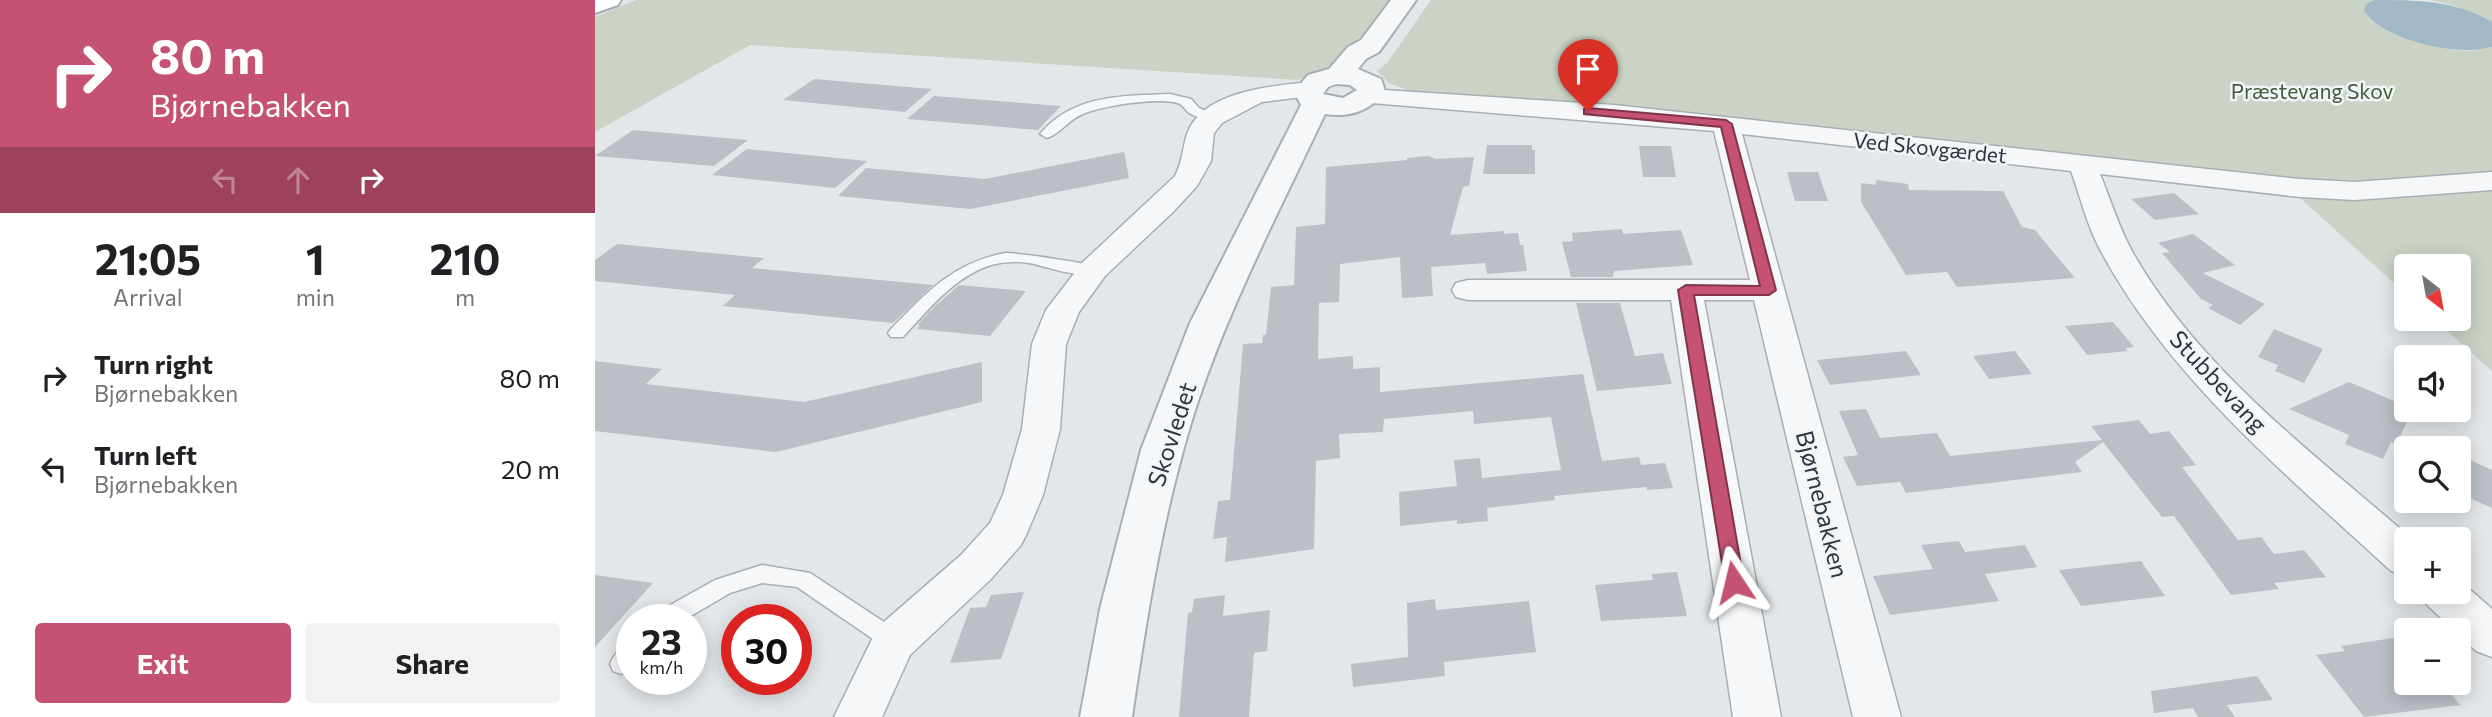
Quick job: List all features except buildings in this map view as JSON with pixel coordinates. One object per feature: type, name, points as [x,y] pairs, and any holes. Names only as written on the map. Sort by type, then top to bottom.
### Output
[{"type":"main road","points":[[595,6],[609,0]]},
{"type":"street","name":"Skovledet","points":[[1107,717],[1124,609],[1162,450],[1209,323],[1286,167],[1307,148],[1338,91],[1375,54],[1370,46],[1404,0]]},
{"type":"street","name":"Ved Skovgærdet","points":[[1213,117],[1256,95],[1338,91],[1726,124],[2341,190],[2492,181]]},
{"type":"street","points":[[858,717],[894,641],[976,567],[1006,533],[1023,495],[1041,429],[1049,344],[1063,310],[1094,269],[1164,205],[1187,180],[1197,161],[1201,133],[1213,117]]},
{"type":"street","name":"Bjørnebakken","points":[[1726,124],[1877,717]]},
{"type":"street","name":"Stubbevang","points":[[2082,164],[2117,253],[2162,320],[2222,391],[2394,548]]},
{"type":"street","points":[[1468,290],[1769,290]]},
{"type":"street","points":[[1686,290],[1757,717]]},
{"type":"street","points":[[2455,604],[2492,637]]},
{"type":"lane","points":[[1047,134],[1066,116],[1091,105],[1117,100],[1170,98],[1187,102],[1194,111],[1213,117]]},
{"type":"lane","points":[[897,333],[949,279],[986,262],[1007,257],[1026,258],[1059,266],[1094,269]]},
{"type":"lane","points":[[692,604],[723,586],[762,574],[802,579],[894,641]]},
{"type":"green space","points":[[636,0],[1393,0],[1354,50],[1331,66],[1298,80],[750,45],[595,132],[595,17]]},
{"type":"green space","name":"Præstevang Skov","points":[[1431,0],[2374,0],[2366,4],[2424,41],[2456,50],[2492,47],[2492,172],[2344,182],[2280,178],[1724,116],[1412,92],[1389,83],[1377,71],[1387,63]]},
{"type":"green space","points":[[2430,0],[2492,0],[2492,22],[2453,5]]},
{"type":"green space","points":[[2492,191],[2492,371],[2471,352],[2471,345],[2463,345],[2447,331],[2471,331],[2471,254],[2394,254],[2394,283],[2298,196],[2363,200]]},
{"type":"water","points":[[2374,0],[2435,3],[2464,9],[2492,22],[2492,47],[2461,50],[2405,38],[2374,22],[2364,11],[2366,4]]},
{"type":"route","points":[[1588,111],[1726,124],[1769,290],[1686,290],[1734,582]]}]
